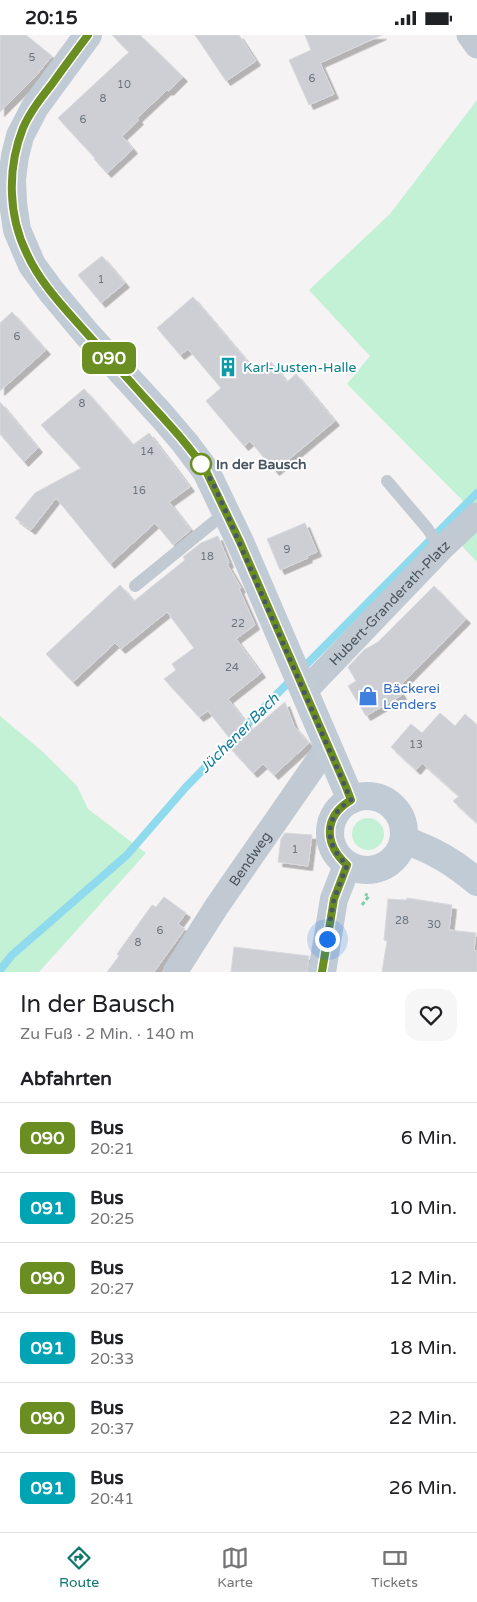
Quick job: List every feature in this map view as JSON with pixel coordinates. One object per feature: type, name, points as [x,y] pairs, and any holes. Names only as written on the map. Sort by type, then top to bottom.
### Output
[{"type":"street","points":[[88,35],[28,118],[17,146],[6,179],[13,203],[17,229],[39,275],[62,306],[162,416],[198,460],[213,483],[351,800]]},
{"type":"street","points":[[469,35],[477,46]]},
{"type":"street","name":"Hubert-Granderath-Platz","points":[[300,680],[439,545],[477,515]]},
{"type":"street","name":"Bendweg","points":[[175,972],[217,906],[328,746]]},
{"type":"street","points":[[370,796],[382,799],[392,806],[400,816],[404,827],[404,840],[396,857],[380,868],[368,871],[358,869],[347,865],[338,857],[332,846],[329,834],[331,821],[337,810],[351,800],[370,796]]},
{"type":"street","points":[[404,840],[444,857],[477,882]]},
{"type":"street","points":[[322,972],[334,899],[347,865]]},
{"type":"lane","points":[[387,481],[439,545]]},
{"type":"lane","points":[[135,586],[226,512]]},
{"type":"green space","points":[[477,100],[477,506],[472,510],[347,384],[370,356],[309,290],[390,214]]},
{"type":"green space","points":[[477,529],[477,562],[461,545]]},
{"type":"green space","points":[[0,716],[43,752],[77,786],[88,809],[146,853],[39,972],[0,972]]},
{"type":"green space","points":[[368,818],[374,819],[379,823],[383,828],[383,840],[379,845],[374,849],[368,850],[362,849],[357,845],[353,840],[352,834],[353,828],[357,823],[362,819]]},
{"type":"building","points":[[0,35],[26,35],[52,56],[35,77],[0,112]]},
{"type":"building","points":[[112,35],[140,35],[183,77],[137,118],[139,120],[122,136],[133,149],[107,173],[58,118],[129,52]]},
{"type":"building","points":[[195,35],[239,35],[256,61],[226,81]]},
{"type":"building","points":[[305,35],[382,35],[320,63],[334,94],[309,105],[289,60],[311,50]]},
{"type":"building","points":[[102,256],[125,283],[101,303],[78,275]]},
{"type":"building","points":[[193,297],[257,373],[271,362],[287,382],[296,374],[335,421],[275,471],[250,441],[244,446],[206,401],[221,388],[188,349],[180,355],[157,328]]},
{"type":"building","points":[[12,312],[46,350],[0,391],[0,323]]},
{"type":"building","points":[[84,389],[133,445],[149,433],[190,487],[169,502],[191,530],[173,545],[155,523],[110,564],[56,498],[31,530],[15,518],[35,493],[81,468],[41,425]]},
{"type":"building","points":[[0,402],[38,448],[24,462],[0,434]]},
{"type":"building","points":[[305,523],[317,552],[280,570],[267,539]]},
{"type":"building","points":[[218,536],[229,563],[227,564],[241,588],[239,589],[255,625],[236,639],[261,673],[228,699],[252,730],[285,702],[294,726],[309,743],[274,775],[263,764],[253,773],[231,749],[235,745],[208,711],[199,717],[164,679],[176,670],[172,664],[194,648],[167,612],[121,649],[115,643],[73,682],[46,654],[120,585],[134,601],[185,560],[183,557],[201,543]]},
{"type":"building","points":[[434,586],[466,619],[398,688],[402,695],[366,716],[348,686],[356,681],[348,667],[364,650],[378,642]]},
{"type":"building","points":[[440,713],[455,726],[465,714],[477,725],[477,823],[453,801],[459,796],[422,763],[416,770],[391,747],[411,724],[422,733]]},
{"type":"building","points":[[285,833],[312,835],[308,866],[278,862],[281,839]]},
{"type":"building","points":[[164,897],[186,913],[178,924],[185,929],[154,972],[107,972],[119,956],[117,954],[152,905],[156,907]]},
{"type":"building","points":[[407,898],[452,905],[449,930],[476,933],[474,950],[477,951],[477,972],[382,972],[387,941],[384,940],[388,899],[406,900]]},
{"type":"building","points":[[234,947],[309,956],[307,972],[231,972]]},
{"type":"waterway","name":"Jüchener Bach","points":[[0,970],[12,955],[127,855],[186,787],[477,493]]},
{"type":"bus line","name":"090","points":[[88,35],[35,107],[23,128],[15,156],[12,179],[14,218],[32,265],[62,306],[162,416],[206,471],[240,542],[346,787],[351,800],[337,810],[331,821],[329,834],[332,846],[338,857],[347,865],[334,899],[322,972]]},
{"type":"place","name":"Karl-Justen-Halle","points":[[228,367]]},
{"type":"place","name":"In der Bausch","points":[[201,464]]},
{"type":"place","name":"Bäckerei Lenders","points":[[368,696]]},
{"type":"route","points":[[201,464],[198,460],[213,483],[351,800],[337,810],[331,821],[329,834],[332,846],[338,857],[347,865],[334,899],[327,939]]}]
